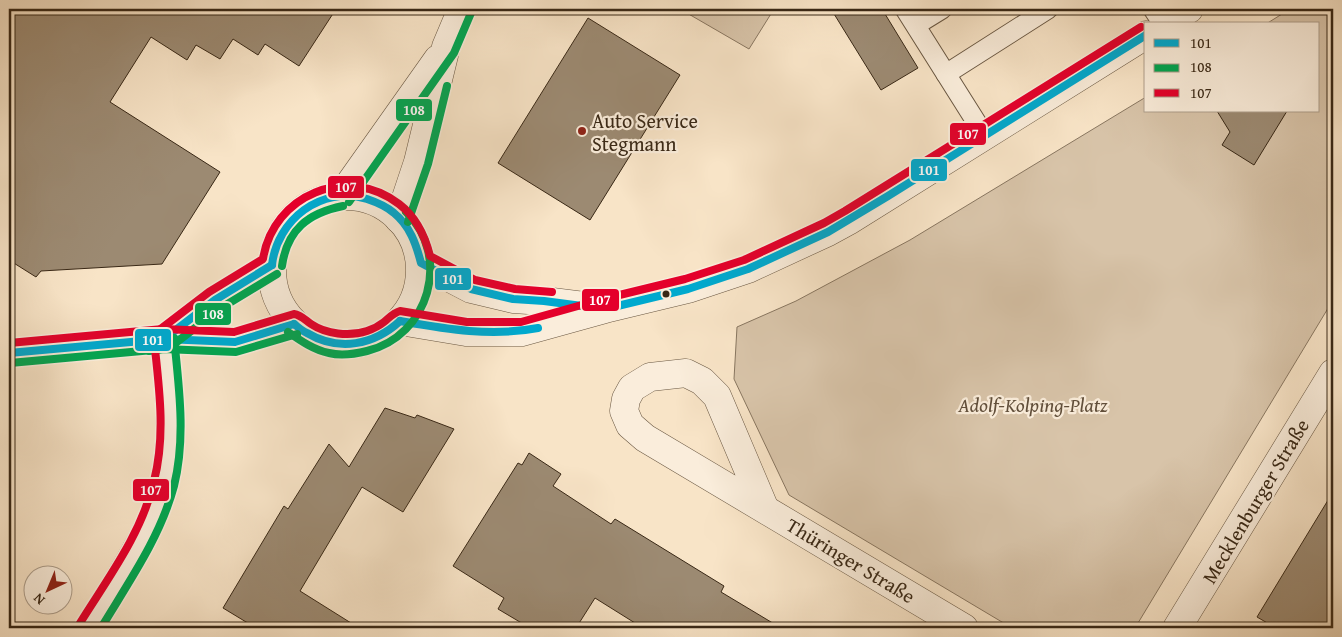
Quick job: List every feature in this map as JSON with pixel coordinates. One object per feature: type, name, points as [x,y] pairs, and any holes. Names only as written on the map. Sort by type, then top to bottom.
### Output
[{"type":"street","points":[[399,219],[418,162],[446,47],[462,9]]},
{"type":"street","points":[[1167,22],[1189,9]]},
{"type":"street","points":[[400,321],[466,332],[522,332],[688,289],[748,269],[850,220],[1144,36]]},
{"type":"street","points":[[340,196],[446,47]]},
{"type":"street","points":[[340,196],[362,198],[379,203],[394,213],[399,219],[413,237],[421,263],[418,290],[413,303],[400,321],[374,340],[348,344],[334,344],[321,340],[308,335],[294,324],[283,310],[276,295],[272,277],[272,264],[277,243],[285,227],[297,214],[319,201],[340,196]]},
{"type":"street","points":[[421,263],[471,290],[513,299],[606,309]]},
{"type":"street","points":[[164,339],[215,300],[272,264]]},
{"type":"street","points":[[9,353],[164,339],[236,342],[294,324]]},
{"type":"street","points":[[89,628],[141,542],[164,484],[168,462],[170,430],[164,339]]},
{"type":"street","points":[[686,373],[702,381],[717,396],[764,508],[645,438],[630,425],[624,411],[626,399],[632,388],[650,377],[686,373]]},
{"type":"street","name":"Mecklenburger Straße","points":[[1177,628],[1333,373]]},
{"type":"street","name":"Thüringer Straße","points":[[764,508],[964,628]]},
{"type":"lane","points":[[905,9],[985,136]]},
{"type":"lane","points":[[916,26],[942,9]]},
{"type":"lane","points":[[946,74],[1048,9]]},
{"type":"lane","points":[[1153,9],[1163,22]]},
{"type":"green space","points":[[680,9],[774,9],[749,49]]},
{"type":"green space","name":"Adolf-Kolping-Platz","points":[[1290,9],[1333,9],[1333,300],[1135,628],[1012,628],[789,495],[734,379],[737,327],[796,301],[910,240],[1144,98],[1144,112],[1320,112],[1320,22],[1269,22]]},
{"type":"building","points":[[9,9],[336,9],[299,66],[265,44],[258,55],[233,39],[220,59],[196,45],[187,60],[151,37],[110,102],[220,172],[162,264],[41,271],[36,277],[9,260]]},
{"type":"building","points":[[831,9],[882,9],[918,68],[881,90]]},
{"type":"building","points":[[588,18],[680,75],[590,220],[498,163]]},
{"type":"building","points":[[1218,112],[1286,112],[1254,165],[1222,145],[1230,132]]},
{"type":"building","points":[[385,408],[415,418],[417,415],[454,429],[403,512],[362,487],[300,591],[359,628],[256,628],[223,608],[284,506],[288,509],[329,444],[349,467]]},
{"type":"building","points":[[529,453],[561,474],[553,486],[611,524],[615,519],[724,586],[721,592],[781,628],[643,628],[595,598],[576,628],[530,628],[498,609],[504,598],[453,566],[518,463],[522,465]]},
{"type":"building","points":[[1333,492],[1333,628],[1276,628],[1257,617]]},
{"type":"transit line","name":"108","points":[[349,202],[454,53],[471,13]]},
{"type":"transit line","name":"107","points":[[9,343],[163,329],[234,332],[294,314],[317,327],[338,334],[360,333],[371,329],[400,311],[467,322],[521,322],[685,279],[744,260],[824,223],[1141,27]]},
{"type":"transit line","name":"101","points":[[272,265],[282,234],[304,210],[318,202],[333,197],[350,196],[370,200],[391,211],[400,218],[408,230],[421,263],[471,289],[513,299],[605,309],[688,289],[748,269],[828,232],[1144,36]]},
{"type":"transit line","name":"108","points":[[408,222],[428,164],[447,86]]},
{"type":"transit line","name":"107","points":[[158,331],[209,292],[263,259],[270,237],[281,218],[297,203],[315,192],[336,187],[357,187],[379,192],[399,204],[419,227],[430,256],[475,280],[515,289],[552,292]]},
{"type":"transit line","name":"108","points":[[282,266],[289,242],[301,225],[319,213],[343,206]]},
{"type":"transit line","name":"108","points":[[288,332],[323,352],[353,354],[388,343],[406,329],[419,312],[427,293],[430,272],[428,251],[420,230],[406,212]]},
{"type":"transit line","name":"101","points":[[148,341],[164,339],[215,300],[272,265]]},
{"type":"transit line","name":"108","points":[[149,351],[169,348],[221,308],[277,274]]},
{"type":"transit line","name":"101","points":[[400,321],[486,332],[520,331],[538,328]]},
{"type":"transit line","name":"101","points":[[294,324],[319,339],[331,343],[344,344],[356,343],[379,336],[400,321]]},
{"type":"transit line","name":"101","points":[[9,353],[164,339],[235,342],[294,324]]},
{"type":"transit line","name":"108","points":[[10,363],[164,349],[236,352],[297,334]]},
{"type":"transit line","name":"108","points":[[101,628],[152,542],[174,486],[178,468],[181,431],[174,338]]},
{"type":"transit line","name":"107","points":[[80,623],[133,537],[149,500],[154,481],[158,464],[161,428],[154,340]]},
{"type":"place","name":"Auto Service Stegmann","points":[[582,131]]}]
